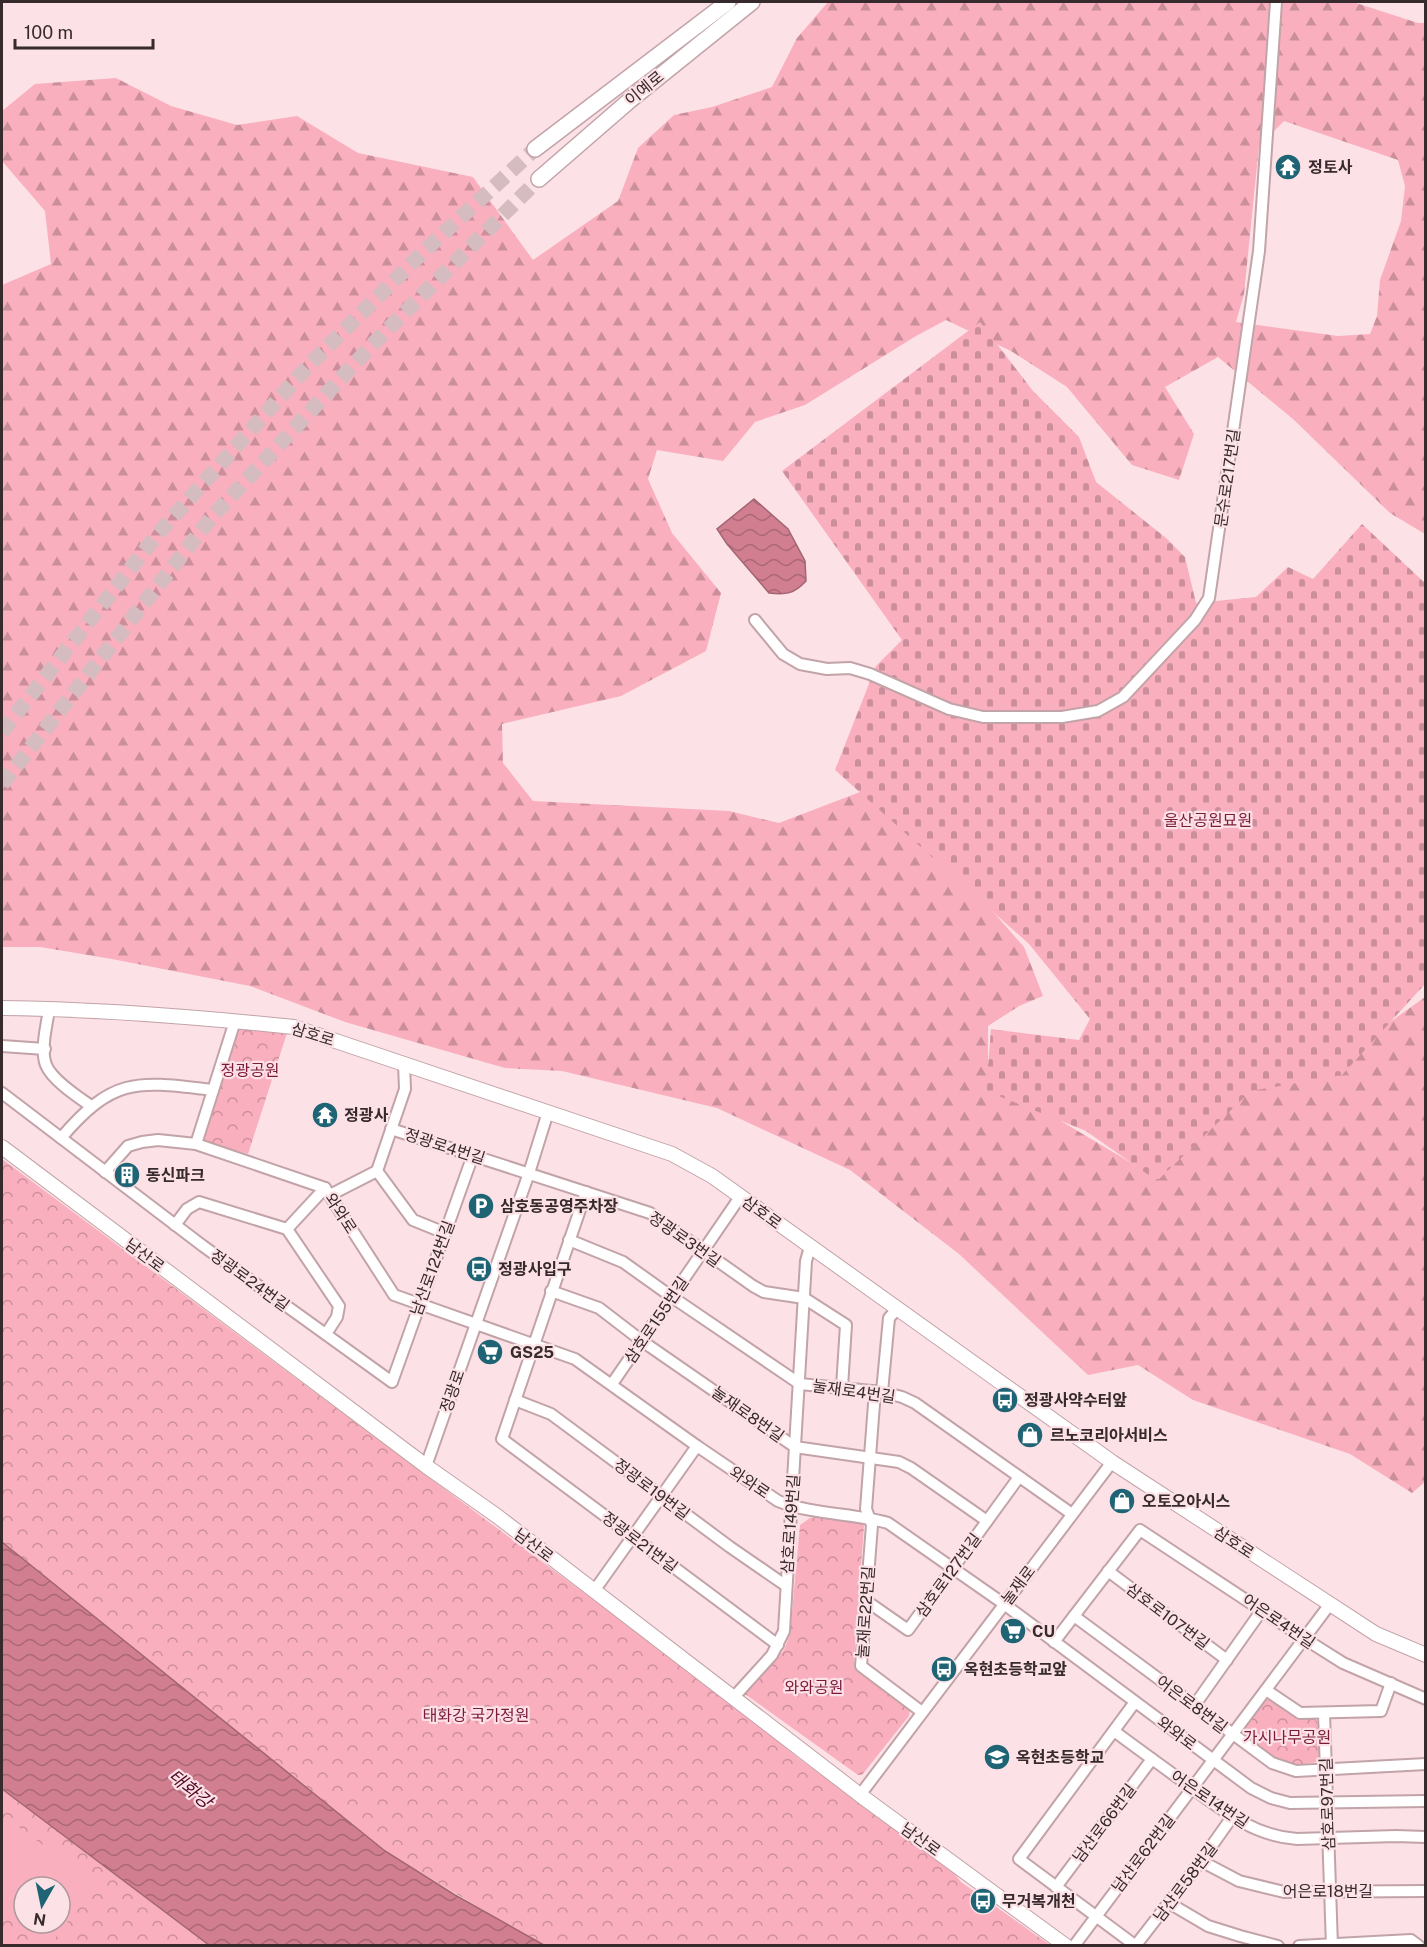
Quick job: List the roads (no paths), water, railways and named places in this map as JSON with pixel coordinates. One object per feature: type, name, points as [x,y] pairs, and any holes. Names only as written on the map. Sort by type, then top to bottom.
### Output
[{"type":"highway","name":"이예로","points":[[535,149],[728,2]]},
{"type":"highway","name":"이예로","points":[[539,179],[628,100],[753,2]]},
{"type":"main road","name":"삼호로","points":[[2,1008],[49,1009],[294,1026],[672,1154],[712,1176],[1112,1462],[1376,1634],[1425,1655]]},
{"type":"main road","name":"남산로","points":[[2,1147],[426,1466],[497,1516],[860,1795],[1066,1946]]},
{"type":"street","name":"문수로217번길","points":[[755,620],[783,654],[800,664],[827,669],[850,668],[870,674],[949,709],[983,717],[1062,717],[1098,711],[1123,698],[1195,620],[1209,598],[1259,251],[1276,2]]},
{"type":"street","points":[[49,1009],[45,1063],[49,1071],[91,1106]]},
{"type":"street","points":[[196,1144],[235,1021]]},
{"type":"street","points":[[2,1046],[45,1049]]},
{"type":"street","points":[[391,1129],[405,1089],[404,1064]]},
{"type":"street","points":[[61,1138],[91,1106],[114,1091],[136,1085],[165,1085],[213,1090]]},
{"type":"street","name":"정광로24번길","points":[[2,1093],[175,1225],[392,1382]]},
{"type":"street","name":"정광로","points":[[426,1466],[529,1173],[548,1112]]},
{"type":"street","name":"정광로4번길","points":[[377,1171],[391,1129],[529,1173]]},
{"type":"street","name":"와와로","points":[[105,1172],[128,1146],[158,1140],[196,1144],[328,1191],[394,1295],[575,1359],[778,1501],[792,1507],[870,1518],[893,1526],[1004,1604],[1251,1788],[1271,1798],[1290,1803],[1425,1801]]},
{"type":"street","name":"남산로124번길","points":[[392,1382],[473,1155]]},
{"type":"street","points":[[287,1229],[328,1191],[377,1171],[413,1220],[445,1233]]},
{"type":"street","name":"정광로3번길","points":[[529,1173],[650,1213],[703,1252],[764,1292],[804,1298]]},
{"type":"street","points":[[515,1400],[586,1191]]},
{"type":"street","name":"삼호로155번길","points":[[612,1384],[740,1197]]},
{"type":"street","points":[[175,1225],[187,1209],[199,1202],[287,1229],[339,1306],[337,1317],[326,1334]]},
{"type":"street","name":"눌재로4번길","points":[[569,1240],[623,1262],[672,1298],[800,1384],[879,1392],[902,1397],[915,1403],[1072,1514]]},
{"type":"street","name":"삼호로149번길","points":[[734,1697],[759,1671],[778,1645],[784,1631],[806,1260],[810,1247]]},
{"type":"street","name":"눌재로8번길","points":[[551,1291],[599,1308],[642,1341],[795,1447],[899,1462],[987,1521]]},
{"type":"street","points":[[804,1298],[846,1325],[842,1387]]},
{"type":"street","name":"눌재로22번길","points":[[897,1309],[890,1318],[871,1457],[866,1509],[872,1525],[861,1666],[922,1712]]},
{"type":"street","name":"정광로21번길","points":[[515,1400],[502,1439],[778,1645]]},
{"type":"street","name":"정광로19번길","points":[[515,1400],[551,1414],[785,1585]]},
{"type":"street","points":[[594,1591],[697,1446]]},
{"type":"street","name":"눌재로","points":[[860,1795],[1112,1462]]},
{"type":"street","name":"삼호로127번길","points":[[865,1600],[908,1630],[1019,1477]]},
{"type":"street","name":"어은로4번길","points":[[1108,1571],[1140,1530],[1343,1663],[1425,1699]]},
{"type":"street","points":[[1054,1642],[1108,1571]]},
{"type":"street","name":"삼호로107번길","points":[[1108,1571],[1227,1660]]},
{"type":"street","name":"남산로62번길","points":[[1074,1946],[1330,1604]]},
{"type":"street","name":"삼호로107번길","points":[[1194,1706],[1262,1610]]},
{"type":"street","name":"어은로8번길","points":[[1074,1616],[1272,1763],[1296,1771],[1425,1764]]},
{"type":"street","points":[[1266,1690],[1300,1713],[1381,1711],[1391,1683]]},
{"type":"street","points":[[1135,1702],[1019,1860],[1136,1945]]},
{"type":"street","name":"삼호로97번길","points":[[1324,1713],[1332,1945]]},
{"type":"street","name":"어은로14번길","points":[[1114,1731],[1247,1826],[1285,1838],[1425,1837]]},
{"type":"street","name":"남산로66번길","points":[[1056,1887],[1152,1760]]},
{"type":"street","name":"남산로58번길","points":[[1136,1945],[1201,1862],[1232,1817]]},
{"type":"street","name":"어은로18번길","points":[[1201,1862],[1231,1878],[1284,1892],[1425,1892]]},
{"type":"street","points":[[1169,1903],[1208,1926],[1278,1946]]},
{"type":"street","points":[[1299,1946],[1411,1940],[1419,1946]]},
{"type":"water","points":[[754,499],[788,529],[805,561],[806,581],[794,591],[785,594],[769,593],[717,529]]},
{"type":"water","name":"태화강","points":[[2,1542],[385,1851],[455,1895],[544,1945],[209,1945],[2,1789]]},
{"type":"tunnel","points":[[2,732],[156,536],[308,366],[423,252],[535,149]]},
{"type":"tunnel","points":[[2,784],[211,518],[371,346],[539,179]]},
{"type":"place","name":"정토사","points":[[1288,167]]},
{"type":"place","name":"정광사","points":[[325,1115]]},
{"type":"place","name":"동신파크","points":[[127,1175]]},
{"type":"place","name":"삼호동공영주차장","points":[[481,1206]]},
{"type":"place","name":"정광사입구","points":[[479,1269]]},
{"type":"place","name":"GS25","points":[[490,1352]]},
{"type":"place","name":"정광사약수터앞","points":[[1005,1400]]},
{"type":"place","name":"르노코리아서비스","points":[[1030,1435]]},
{"type":"place","name":"오토오아시스","points":[[1122,1501]]},
{"type":"place","name":"CU","points":[[1013,1631]]},
{"type":"place","name":"옥현초등학교앞","points":[[944,1669]]},
{"type":"place","name":"옥현초등학교","points":[[997,1757]]},
{"type":"place","name":"무거복개천","points":[[983,1901]]},
{"type":"park label","name":"울산공원묘원","points":[[1208,820]]},
{"type":"park label","name":"정광공원","points":[[250,1070]]},
{"type":"park label","name":"와와공원","points":[[814,1687]]},
{"type":"park label","name":"태화강 국가정원","points":[[476,1715]]},
{"type":"park label","name":"가시나무공원","points":[[1287,1737]]}]
